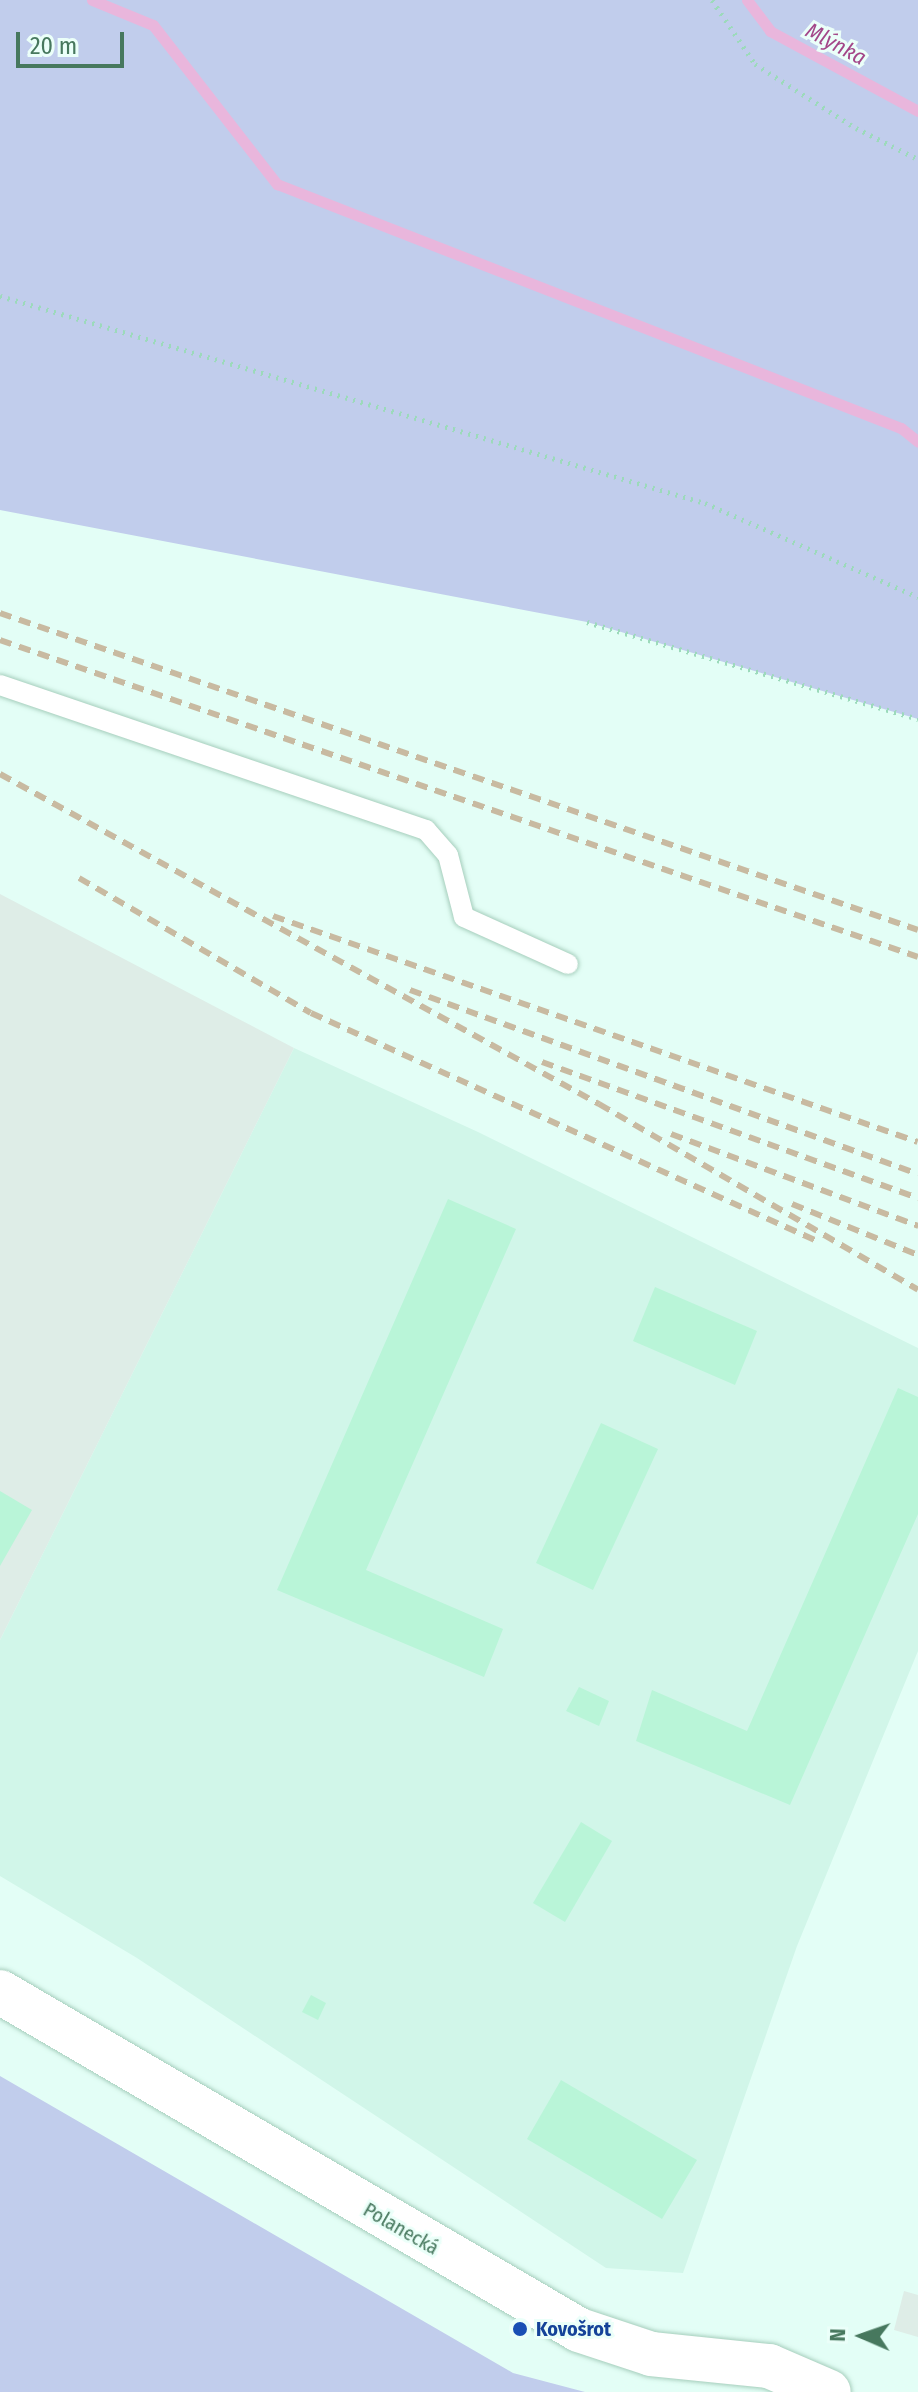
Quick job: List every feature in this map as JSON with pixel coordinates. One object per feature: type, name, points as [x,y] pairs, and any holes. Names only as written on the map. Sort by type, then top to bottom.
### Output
[{"type":"street","name":"Polanecká","points":[[0,1992],[579,2330],[651,2354],[769,2366],[829,2392]]},
{"type":"lane","points":[[0,685],[426,830],[448,855],[464,917],[568,964]]},
{"type":"path","points":[[712,0],[755,64],[856,128],[918,159]]},
{"type":"path","points":[[0,296],[705,503],[918,597]]},
{"type":"path","points":[[587,622],[918,719]]},
{"type":"shaded area","points":[[0,0],[918,0],[918,719],[587,622],[0,510]]},
{"type":"shaded area","points":[[0,894],[294,1048],[0,1640]]},
{"type":"shaded area","points":[[294,1048],[478,1132],[918,1348],[918,1651],[797,1946],[683,2273],[606,2268],[137,1958],[0,1876],[0,1640]]},
{"type":"shaded area","points":[[0,2076],[513,2373],[585,2392],[0,2392]]},
{"type":"shaded area","points":[[904,2291],[918,2295],[918,2337],[894,2330]]},
{"type":"building","points":[[448,1199],[516,1229],[366,1570],[503,1629],[484,1677],[277,1590]]},
{"type":"building","points":[[655,1287],[757,1331],[735,1385],[633,1341]]},
{"type":"building","points":[[898,1388],[918,1397],[918,1514],[790,1805],[636,1741],[652,1690],[747,1731]]},
{"type":"building","points":[[601,1423],[658,1449],[593,1590],[536,1563]]},
{"type":"building","points":[[0,1491],[32,1510],[0,1566]]},
{"type":"building","points":[[579,1687],[609,1701],[599,1726],[566,1711]]},
{"type":"building","points":[[581,1822],[612,1841],[565,1922],[533,1903]]},
{"type":"building","points":[[311,1995],[326,2003],[318,2020],[302,2012]]},
{"type":"building","points":[[561,2080],[697,2160],[662,2219],[527,2139]]},
{"type":"waterway","points":[[92,0],[153,25],[277,184],[901,428],[918,442]]},
{"type":"waterway","name":"Mlýnka","points":[[747,0],[770,31],[918,111]]},
{"type":"railway","points":[[0,613],[918,930]]},
{"type":"railway","points":[[0,640],[918,957]]},
{"type":"railway","points":[[0,774],[599,1104],[918,1290]]},
{"type":"railway","points":[[79,878],[311,1013],[817,1241]]},
{"type":"railway","points":[[273,916],[918,1142]]},
{"type":"railway","points":[[410,990],[918,1174]]},
{"type":"railway","points":[[542,1062],[918,1198]]},
{"type":"railway","points":[[671,1134],[918,1226]]},
{"type":"railway","points":[[792,1204],[918,1255]]},
{"type":"place","name":"Kovošrot","points":[[520,2329]]}]
